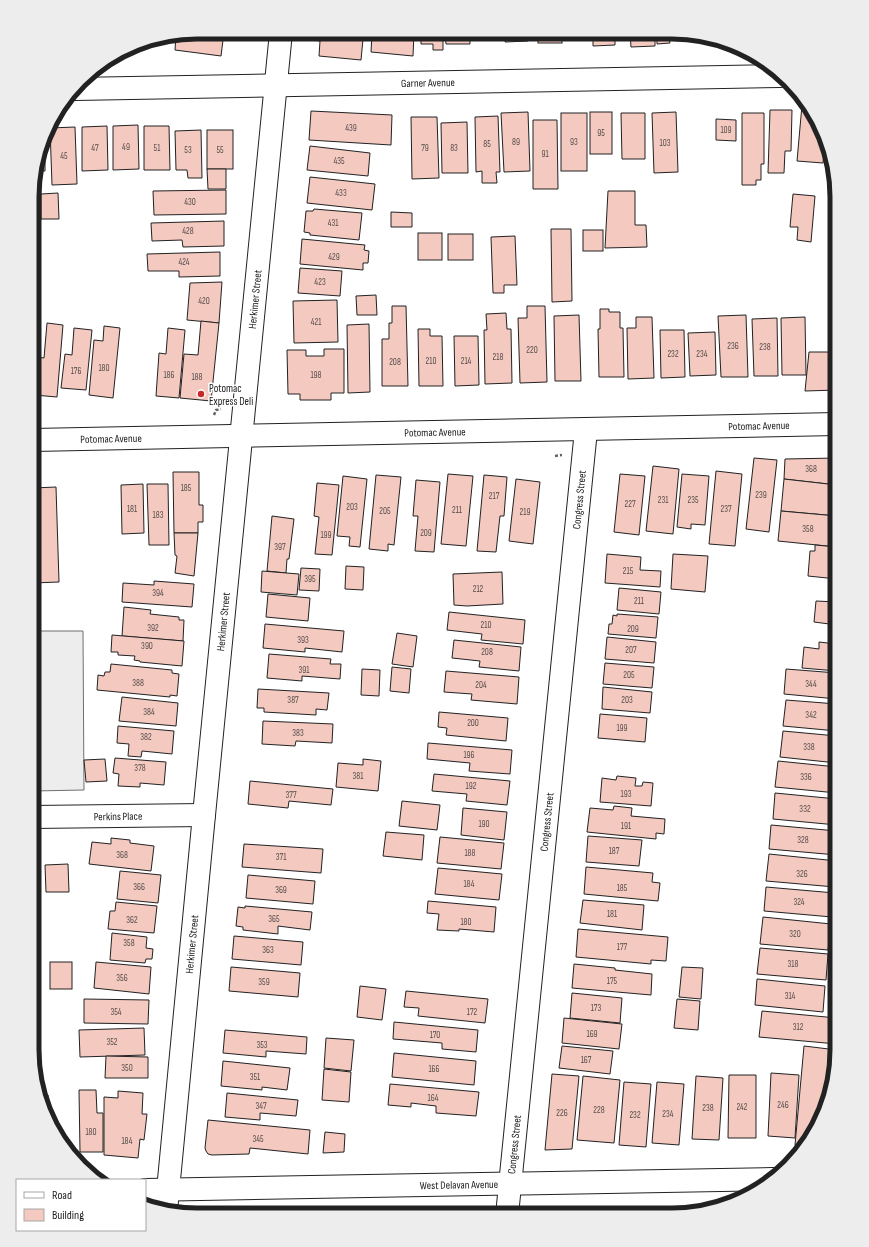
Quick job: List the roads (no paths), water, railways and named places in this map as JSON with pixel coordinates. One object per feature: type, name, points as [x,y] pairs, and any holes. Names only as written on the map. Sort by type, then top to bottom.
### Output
[{"type":"street","name":"Herkimer Street","points":[[167,1205],[281,39]]},
{"type":"street","name":"Garner Avenue","points":[[82,89],[773,76]]},
{"type":"street","name":"Potomac Avenue","points":[[39,440],[830,424]]},
{"type":"street","name":"Congress Street","points":[[508,1208],[586,430]]},
{"type":"street","name":"Perkins Place","points":[[39,817],[204,815]]},
{"type":"street","name":"West Delavan Avenue","points":[[146,1190],[762,1179]]},
{"type":"place","name":"Potomac Express Deli","points":[[201,394]]}]
